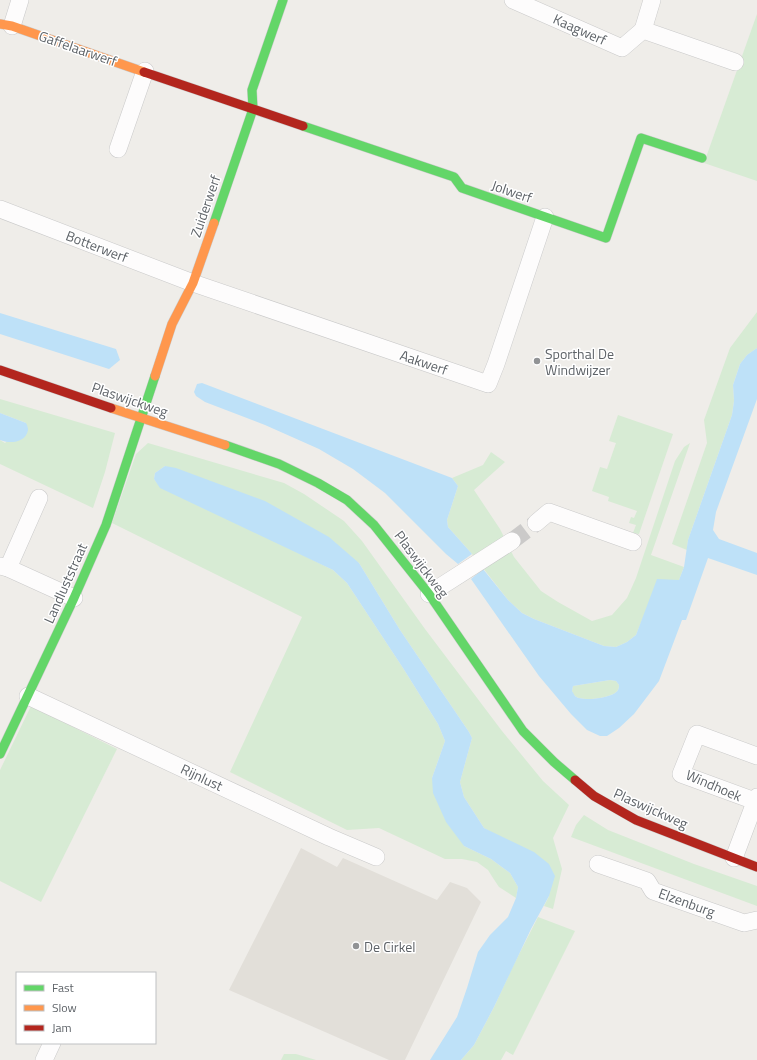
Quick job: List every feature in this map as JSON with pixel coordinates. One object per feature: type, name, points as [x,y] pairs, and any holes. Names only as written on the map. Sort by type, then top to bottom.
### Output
[{"type":"street","name":"Gaffelaarwerf","points":[[20,0],[6,25],[145,71],[253,109]]},
{"type":"street","name":"Zuiderwerf","points":[[141,418],[172,324],[193,283],[253,109],[252,90],[282,0]]},
{"type":"street","name":"Kaagwerf","points":[[513,0],[622,48],[643,30]]},
{"type":"street","points":[[652,0],[643,30],[735,62]]},
{"type":"street","points":[[118,149],[145,71]]},
{"type":"street","name":"Jolwerf","points":[[253,109],[352,141],[454,177],[462,188],[606,238],[641,138],[702,158]]},
{"type":"street","name":"Botterwerf","points":[[0,209],[193,283]]},
{"type":"street","name":"Aakwerf","points":[[193,283],[488,384],[545,217]]},
{"type":"street","name":"Plaswijckweg","points":[[0,370],[247,452],[279,464],[318,483],[347,500],[374,525],[429,594],[523,731],[554,762],[594,796],[636,820],[757,866]]},
{"type":"street","name":"Landluststraat","points":[[0,754],[74,598],[106,525],[141,418]]},
{"type":"street","points":[[39,498],[4,567],[74,598]]},
{"type":"street","points":[[536,523],[549,512],[633,542]]},
{"type":"street","points":[[429,594],[512,541]]},
{"type":"street","name":"Rijnlust","points":[[28,696],[329,837],[376,857]]},
{"type":"street","name":"Windhoek","points":[[734,858],[756,799],[681,774],[697,734],[757,756]]},
{"type":"street","name":"Elzenburg","points":[[598,864],[647,881],[653,891],[744,923],[757,920]]},
{"type":"street","points":[[44,1060],[52,1044]]},
{"type":"shaded area","name":"De Cirkel","points":[[301,848],[337,867],[343,858],[437,900],[450,882],[467,888],[481,902],[405,1060],[389,1060],[229,990]]},
{"type":"green space","points":[[757,14],[757,181],[704,163]]},
{"type":"green space","points":[[757,312],[757,348],[747,355],[740,364],[733,385],[734,401],[732,415],[688,540],[687,550],[672,544],[707,443],[704,420],[730,348]]},
{"type":"green space","points":[[0,399],[115,433],[105,472],[93,508],[0,464],[0,440],[5,443],[26,423],[0,413]]},
{"type":"green space","points":[[618,415],[673,434],[639,534],[633,533],[636,525],[629,523],[631,517],[634,518],[637,511],[608,501],[609,497],[592,491],[600,467],[607,469],[616,443],[609,441]]},
{"type":"green space","points":[[148,443],[284,483],[304,494],[344,521],[362,541],[425,629],[502,731],[543,781],[569,805],[553,838],[562,869],[553,909],[544,906],[549,896],[494,834],[484,828],[464,797],[460,782],[472,738],[400,630],[359,563],[165,466],[155,473],[154,479],[157,483],[333,570],[347,583],[438,724],[445,741],[432,778],[464,846],[491,859],[510,873],[518,887],[516,898],[499,887],[488,870],[477,862],[462,859],[445,859],[379,828],[347,830],[230,772],[302,617],[112,523],[136,454]]},
{"type":"green space","points":[[690,443],[651,555],[684,567],[679,580],[669,580],[642,620],[636,635],[627,642],[616,647],[604,646],[522,613],[508,600],[472,554],[448,527],[447,520],[458,486],[452,478],[483,465],[491,452],[505,462],[474,490],[500,529],[514,557],[541,591],[558,602],[592,621],[612,615],[627,598],[636,578],[675,461],[684,447]]},
{"type":"green space","points":[[610,680],[616,681],[619,685],[618,691],[612,695],[595,699],[583,699],[573,695],[573,686]]},
{"type":"green space","points":[[31,706],[117,749],[41,902],[0,881],[0,770]]},
{"type":"green space","points":[[584,815],[608,830],[694,864],[757,886],[757,906],[571,837],[576,825]]},
{"type":"green space","points":[[538,917],[575,931],[513,1055],[506,1051],[501,1060],[461,1060],[474,1045]]},
{"type":"green space","points":[[284,1054],[296,1054],[316,1060],[281,1060]]},
{"type":"water","points":[[0,313],[116,349],[120,360],[109,369],[0,334]]},
{"type":"water","points":[[757,348],[757,399],[716,512],[713,530],[719,539],[757,553],[757,575],[708,558],[686,620],[682,620],[659,681],[634,714],[619,728],[607,736],[600,736],[587,730],[571,714],[539,676],[471,579],[483,569],[508,600],[522,613],[604,646],[616,647],[627,642],[636,635],[657,579],[679,580],[684,567],[688,540],[732,415],[734,401],[733,385],[740,364],[747,355]],"holes":[[[610,680],[616,681],[619,685],[619,689],[612,695],[601,698],[578,698],[572,691],[573,686]]]},
{"type":"water","points":[[202,383],[452,478],[458,486],[447,520],[448,527],[472,554],[458,564],[385,493],[353,469],[319,449],[265,425],[205,402],[196,396],[194,392],[197,384]]},
{"type":"water","points":[[0,413],[26,423],[28,430],[24,438],[12,442],[0,440]]},
{"type":"water","points":[[165,466],[176,468],[265,501],[329,537],[359,563],[400,630],[472,738],[460,782],[464,797],[484,828],[534,852],[549,864],[555,876],[549,896],[531,929],[494,1007],[474,1045],[461,1060],[430,1060],[457,1017],[478,952],[490,935],[508,917],[516,898],[518,887],[510,873],[491,859],[464,846],[446,822],[433,793],[432,778],[445,741],[438,724],[347,583],[333,570],[160,488],[154,479],[155,473]]},
{"type":"tunnel","points":[[512,541],[536,523]]},
{"type":"traffic: fast","points":[[214,223],[253,109],[252,90],[283,0]]},
{"type":"traffic: fast","points":[[303,126],[454,177],[462,188],[606,238],[641,138],[702,158]]},
{"type":"traffic: fast","points":[[0,754],[74,598],[106,525],[155,376]]},
{"type":"traffic: fast","points":[[225,445],[279,464],[318,483],[347,500],[374,525],[429,594],[523,731],[554,762],[575,780]]},
{"type":"traffic: slow","points":[[0,24],[12,26],[144,72]]},
{"type":"traffic: slow","points":[[155,376],[172,324],[193,283],[214,223]]},
{"type":"traffic: slow","points":[[111,408],[225,445]]},
{"type":"traffic: jam","points":[[144,72],[303,126]]},
{"type":"traffic: jam","points":[[0,370],[111,408]]},
{"type":"traffic: jam","points":[[575,780],[594,796],[636,820],[757,867]]},
{"type":"place","name":"Sporthal De Windwijzer","points":[[537,361]]},
{"type":"place","name":"De Cirkel","points":[[356,946]]}]
